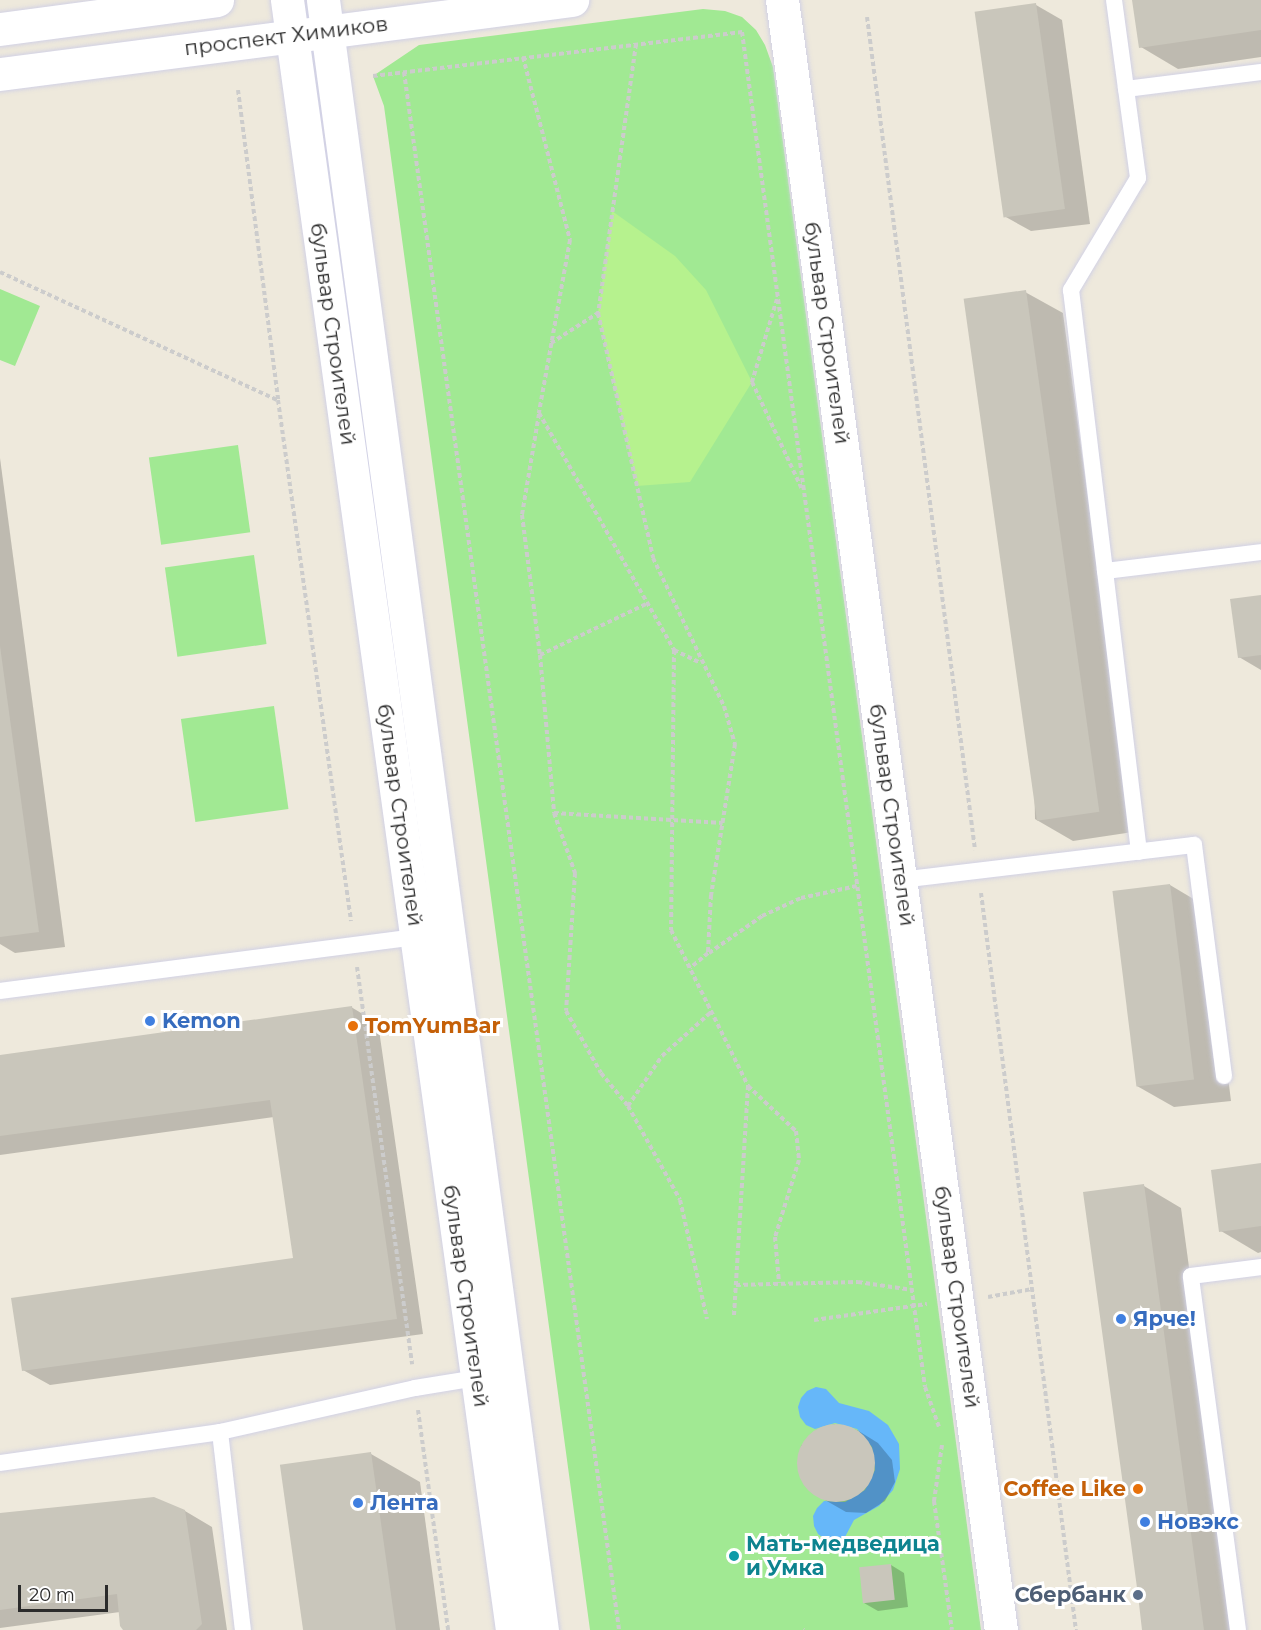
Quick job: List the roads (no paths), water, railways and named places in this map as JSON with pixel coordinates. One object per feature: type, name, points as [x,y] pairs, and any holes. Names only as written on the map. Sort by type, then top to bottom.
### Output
[{"type":"main road","name":"проспект Химиков","points":[[0,29],[217,0]]},
{"type":"main road","name":"бульвар Строителей","points":[[287,0],[513,1630]]},
{"type":"main road","name":"проспект Химиков","points":[[0,74],[291,35],[326,15],[572,0]]},
{"type":"main road","name":"бульвар Строителей","points":[[782,0],[1001,1630]]},
{"type":"main road","name":"бульвар Строителей","points":[[326,15],[542,1630]]},
{"type":"lane","points":[[1114,0],[1138,178],[1071,290],[1139,852]]},
{"type":"lane","points":[[1126,89],[1261,72]]},
{"type":"lane","points":[[1105,571],[1261,552]]},
{"type":"lane","points":[[900,880],[1194,845],[1224,1076]]},
{"type":"lane","points":[[0,991],[416,937]]},
{"type":"lane","points":[[1238,1630],[1191,1276],[1261,1268]]},
{"type":"lane","points":[[0,1463],[220,1432],[415,1388],[477,1378]]},
{"type":"lane","points":[[220,1432],[243,1630]]},
{"type":"water","points":[[816,1387],[826,1389],[839,1403],[869,1411],[888,1425],[899,1444],[900,1469],[893,1490],[879,1506],[854,1520],[845,1537],[836,1540],[826,1540],[818,1534],[813,1516],[824,1501],[845,1502],[865,1490],[875,1470],[872,1447],[857,1429],[835,1423],[815,1429],[806,1425],[800,1417],[798,1407],[807,1391]]},
{"type":"place","name":"Kemon","points":[[150,1021]]},
{"type":"place","name":"TomYumBar","points":[[353,1026]]},
{"type":"place","name":"Ярче!","points":[[1121,1319]]},
{"type":"place","name":"Coffee Like","points":[[1138,1489]]},
{"type":"place","name":"Лента","points":[[358,1503]]},
{"type":"place","name":"Новэкс","points":[[1145,1522]]},
{"type":"place","name":"Мать-медведица и Умка","points":[[734,1556]]},
{"type":"place","name":"Сбербанк","points":[[1138,1595]]}]
